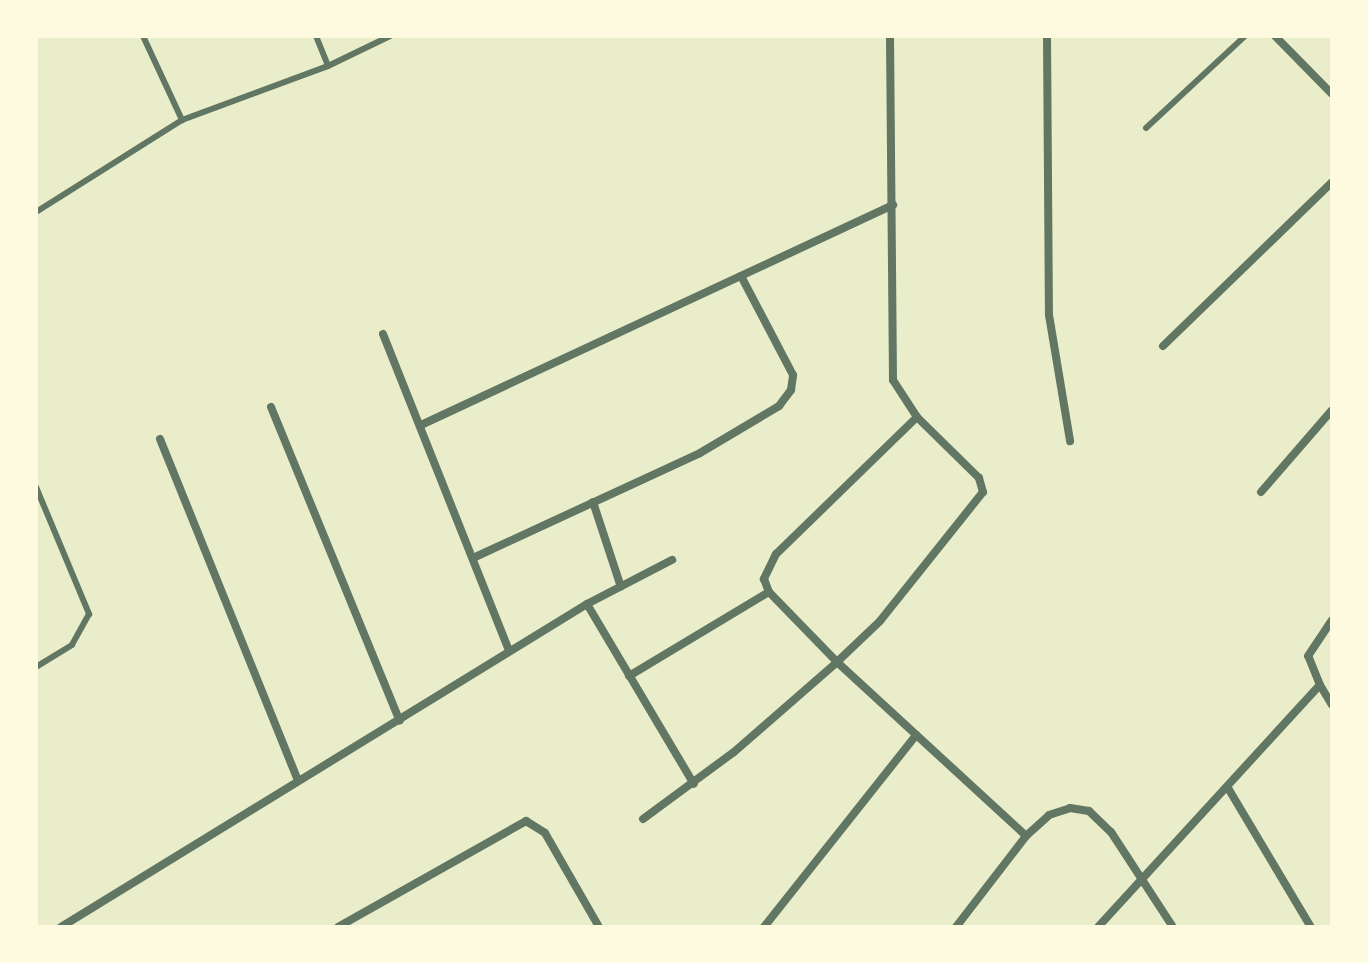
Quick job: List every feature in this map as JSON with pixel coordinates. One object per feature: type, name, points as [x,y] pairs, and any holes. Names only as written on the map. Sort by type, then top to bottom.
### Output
[{"type":"street","points":[[643,819],[694,784],[837,662],[880,621],[983,492],[979,478],[917,417],[893,380],[889,354],[893,205],[890,36]]},
{"type":"street","points":[[1047,36],[1049,315],[1070,441]]},
{"type":"street","points":[[1275,36],[1332,94]]},
{"type":"street","points":[[1163,346],[1332,182]]},
{"type":"street","points":[[421,425],[893,205]]},
{"type":"street","points":[[473,558],[756,422],[791,390],[786,358],[741,276]]},
{"type":"street","points":[[383,334],[509,651]]},
{"type":"street","points":[[271,407],[400,721]]},
{"type":"street","points":[[1261,492],[1332,410]]},
{"type":"street","points":[[917,417],[776,554],[764,579],[769,592],[837,662],[1026,836]]},
{"type":"street","points":[[160,439],[298,780]]},
{"type":"street","points":[[593,502],[621,587]]},
{"type":"street","points":[[61,927],[587,604],[672,560]]},
{"type":"street","points":[[629,676],[769,592]]},
{"type":"street","points":[[587,604],[694,784]]},
{"type":"street","points":[[1332,620],[1308,656],[1332,705]]},
{"type":"street","points":[[1098,927],[1142,875],[1228,788],[1320,685]]},
{"type":"street","points":[[764,927],[916,735]]},
{"type":"street","points":[[1228,788],[1311,927]]},
{"type":"street","points":[[956,927],[1026,836],[1049,815],[1070,808],[1089,811],[1142,875],[1173,927]]},
{"type":"street","points":[[338,927],[526,821],[545,833],[594,926]]},
{"type":"lane","points":[[143,36],[182,120]]},
{"type":"lane","points":[[316,36],[328,66]]},
{"type":"lane","points":[[36,212],[182,120],[328,66],[390,36]]},
{"type":"lane","points":[[1146,128],[1245,36]]},
{"type":"lane","points":[[36,487],[89,614],[72,645],[36,667]]}]
